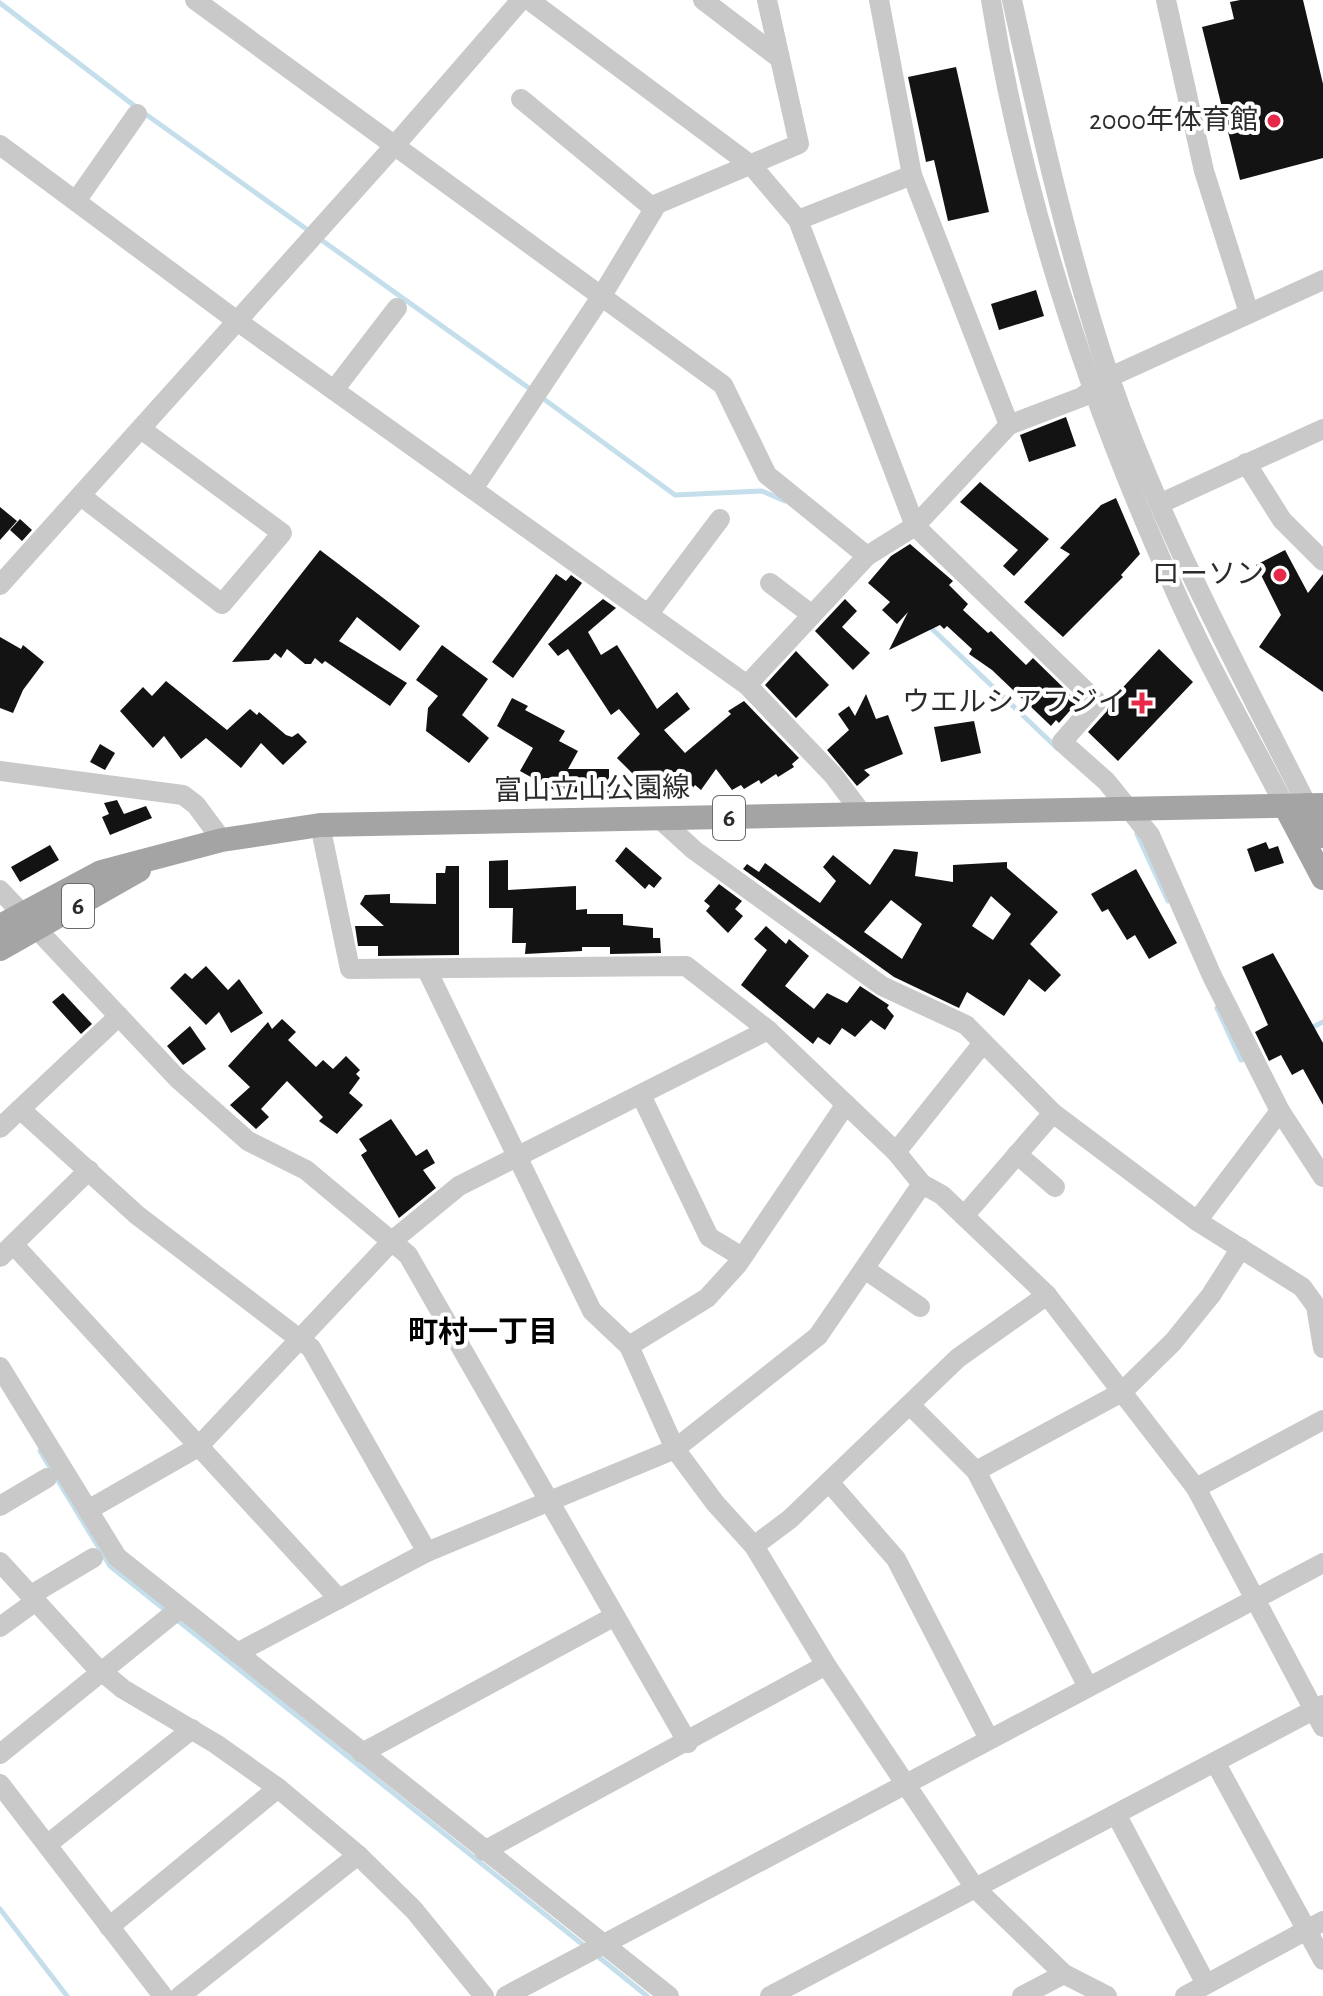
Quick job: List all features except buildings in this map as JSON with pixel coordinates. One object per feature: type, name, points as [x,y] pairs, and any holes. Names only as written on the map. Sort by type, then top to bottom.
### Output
[{"type":"main road","name":"富山立山公園線","points":[[0,926],[31,920],[155,860],[222,840],[320,825],[1305,805]]},
{"type":"main road","points":[[1305,805],[1323,836]]},
{"type":"main road","points":[[1305,805],[1323,878]]},
{"type":"main road","name":"富山立山公園線","points":[[0,949],[31,920]]},
{"type":"street","points":[[195,0],[723,385],[767,475],[867,556]]},
{"type":"street","points":[[0,585],[396,144],[521,0]]},
{"type":"street","points":[[529,0],[752,166],[798,220],[915,526],[1097,702],[1062,742],[1106,781],[1150,835],[1212,976],[1280,1111],[1320,1164]]},
{"type":"street","points":[[703,0],[778,57]]},
{"type":"street","points":[[473,489],[601,297],[653,208],[799,144],[767,0]]},
{"type":"street","points":[[879,0],[912,175],[1009,425]]},
{"type":"street","points":[[991,0],[1003,75],[1044,237],[1102,383],[1172,585],[1305,805]]},
{"type":"street","points":[[1012,0],[1102,383],[1184,562],[1305,805]]},
{"type":"street","points":[[1166,0],[1204,171],[1249,313]]},
{"type":"street","points":[[521,99],[653,208]]},
{"type":"street","points":[[76,201],[137,114]]},
{"type":"street","points":[[0,145],[237,321],[650,612],[747,685],[833,775],[863,815]]},
{"type":"street","points":[[798,220],[912,175]]},
{"type":"street","points":[[747,685],[867,556],[915,526],[1009,425],[1323,280]]},
{"type":"street","points":[[334,390],[397,308]]},
{"type":"street","points":[[81,496],[222,604],[282,533],[141,429]]},
{"type":"street","points":[[1159,504],[1323,429]]},
{"type":"street","points":[[1246,463],[1282,520],[1323,561]]},
{"type":"street","points":[[650,612],[720,519]]},
{"type":"street","points":[[770,583],[812,615]]},
{"type":"street","points":[[0,771],[183,795],[196,805],[222,840]]},
{"type":"street","points":[[661,820],[694,850],[882,986],[966,1025],[1053,1113],[1197,1221],[1302,1287],[1316,1306],[1323,1348]]},
{"type":"street","points":[[320,825],[350,969],[686,966],[768,1030],[896,1152],[922,1184],[942,1195],[1047,1295],[1196,1488],[1320,1714],[1215,1762],[770,1996]]},
{"type":"street","points":[[0,890],[177,1078],[248,1141],[306,1170],[408,1255],[688,1743]]},
{"type":"street","points":[[427,970],[592,1311],[629,1346],[675,1449],[715,1503],[754,1546],[826,1665],[975,1888],[1064,1974],[1107,1996]]},
{"type":"street","points":[[0,1128],[119,1016]]},
{"type":"street","points":[[88,1510],[198,1447],[392,1241],[459,1186],[768,1030]]},
{"type":"street","points":[[896,1152],[983,1043]]},
{"type":"street","points":[[641,1095],[709,1237],[742,1257]]},
{"type":"street","points":[[629,1346],[707,1298],[742,1257],[846,1104]]},
{"type":"street","points":[[20,1109],[137,1215],[311,1348],[427,1552]]},
{"type":"street","points":[[1197,1221],[1280,1111]]},
{"type":"street","points":[[964,1216],[1053,1113]]},
{"type":"street","points":[[1017,1154],[1055,1187]]},
{"type":"street","points":[[89,1170],[7,1251],[198,1447],[339,1599]]},
{"type":"street","points":[[237,1653],[427,1552],[675,1449],[818,1336],[922,1184]]},
{"type":"street","points":[[976,1471],[1122,1392],[1173,1342],[1211,1295],[1241,1248]]},
{"type":"street","points":[[866,1270],[920,1307]]},
{"type":"street","points":[[754,1546],[790,1519],[958,1358],[1047,1295]]},
{"type":"street","points":[[3,1376],[117,1557],[669,1996]]},
{"type":"street","points":[[910,1405],[976,1471],[1088,1687]]},
{"type":"street","points":[[1196,1488],[1323,1420]]},
{"type":"street","points":[[0,1506],[47,1478]]},
{"type":"street","points":[[829,1482],[896,1559],[989,1739]]},
{"type":"street","points":[[0,1627],[34,1598],[93,1558]]},
{"type":"street","points":[[0,1562],[101,1670],[123,1689],[192,1729],[278,1788],[358,1855],[414,1910],[484,1996]]},
{"type":"street","points":[[506,1996],[1323,1563]]},
{"type":"street","points":[[0,1754],[179,1609]]},
{"type":"street","points":[[362,1753],[615,1616]]},
{"type":"street","points":[[484,1851],[688,1743],[826,1665]]},
{"type":"street","points":[[48,1844],[192,1729]]},
{"type":"street","points":[[1215,1762],[1314,1925],[1323,1960]]},
{"type":"street","points":[[0,1784],[163,1996]]},
{"type":"street","points":[[109,1927],[278,1788]]},
{"type":"street","points":[[1116,1814],[1206,1984]]},
{"type":"street","points":[[180,1996],[358,1855]]},
{"type":"street","points":[[1185,1996],[1314,1925]]},
{"type":"street","points":[[1022,1996],[1064,1974]]},
{"type":"waterway","points":[[0,3],[136,107]]},
{"type":"waterway","points":[[144,113],[312,233]]},
{"type":"waterway","points":[[320,239],[533,391]]},
{"type":"waterway","points":[[541,397],[675,495],[762,491],[785,501]]},
{"type":"waterway","points":[[928,625],[1057,748]]},
{"type":"waterway","points":[[1137,834],[1168,901]]},
{"type":"waterway","points":[[1217,1008],[1241,1060],[1246,1058]]},
{"type":"waterway","points":[[1309,1029],[1323,1022]]},
{"type":"waterway","points":[[40,1451],[110,1566],[169,1613]]},
{"type":"waterway","points":[[176,1619],[587,1948]]},
{"type":"waterway","points":[[0,1909],[67,1996]]},
{"type":"waterway","points":[[595,1954],[647,1996]]},
{"type":"place","name":"2000年体育館","points":[[1274,121]]},
{"type":"place","name":"ローソン","points":[[1280,575]]},
{"type":"place","name":"ウエルシアフジイ","points":[[1142,703]]},
{"type":"district","name":"町村一丁目","points":[[483,1333]]}]
